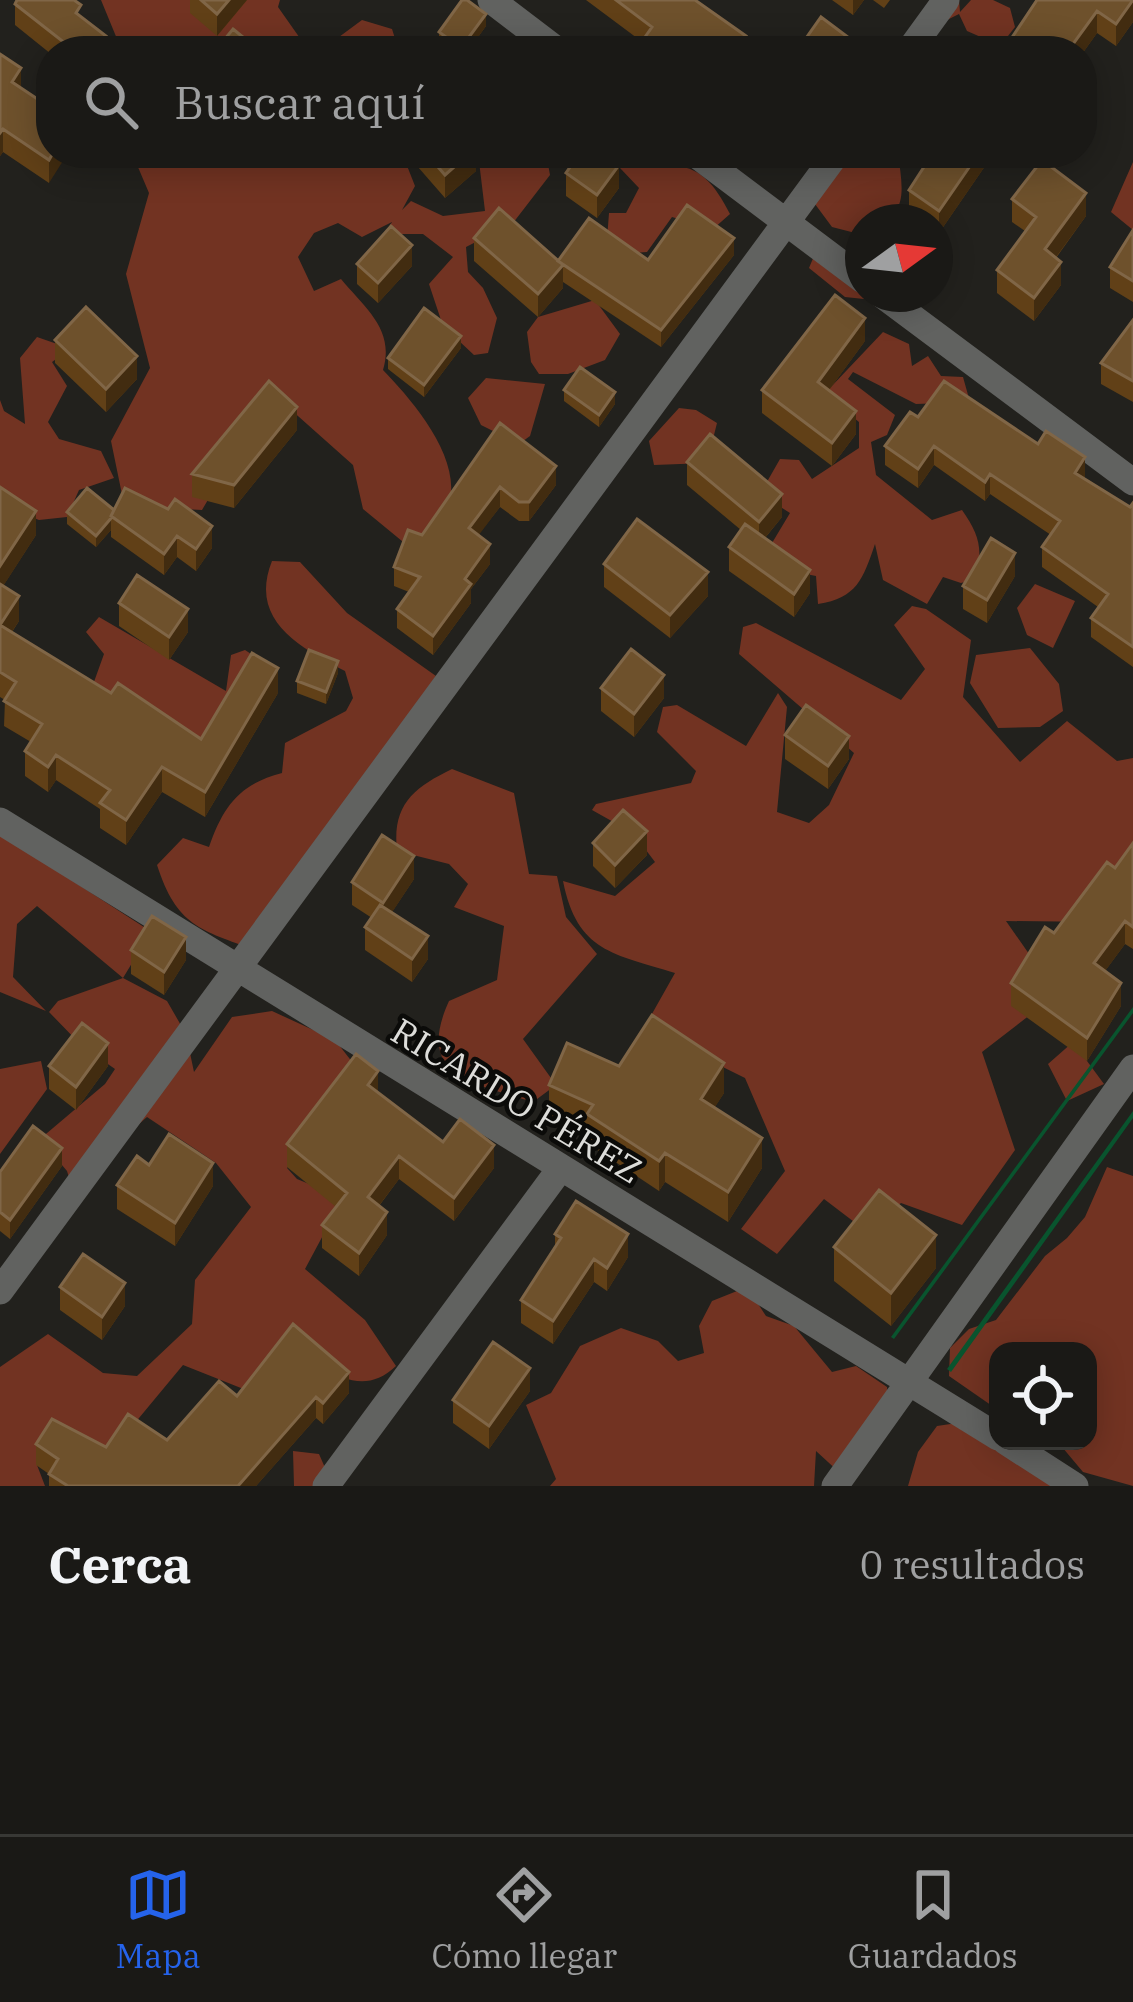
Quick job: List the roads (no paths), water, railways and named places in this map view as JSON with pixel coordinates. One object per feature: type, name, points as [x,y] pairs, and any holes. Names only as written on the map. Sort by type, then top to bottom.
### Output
[{"type":"street","points":[[491,0],[539,36]]},
{"type":"street","points":[[920,36],[946,0]]},
{"type":"street","points":[[714,168],[845,267]]},
{"type":"street","points":[[0,1291],[826,168]]},
{"type":"street","points":[[905,312],[1133,482]]},
{"type":"street","name":"RICARDO PÉREZ","points":[[0,821],[989,1431]]},
{"type":"street","points":[[835,1486],[1133,1068]]},
{"type":"street","points":[[326,1486],[560,1169]]},
{"type":"street","name":"RICARDO PÉREZ","points":[[1018,1450],[1075,1486]]}]
